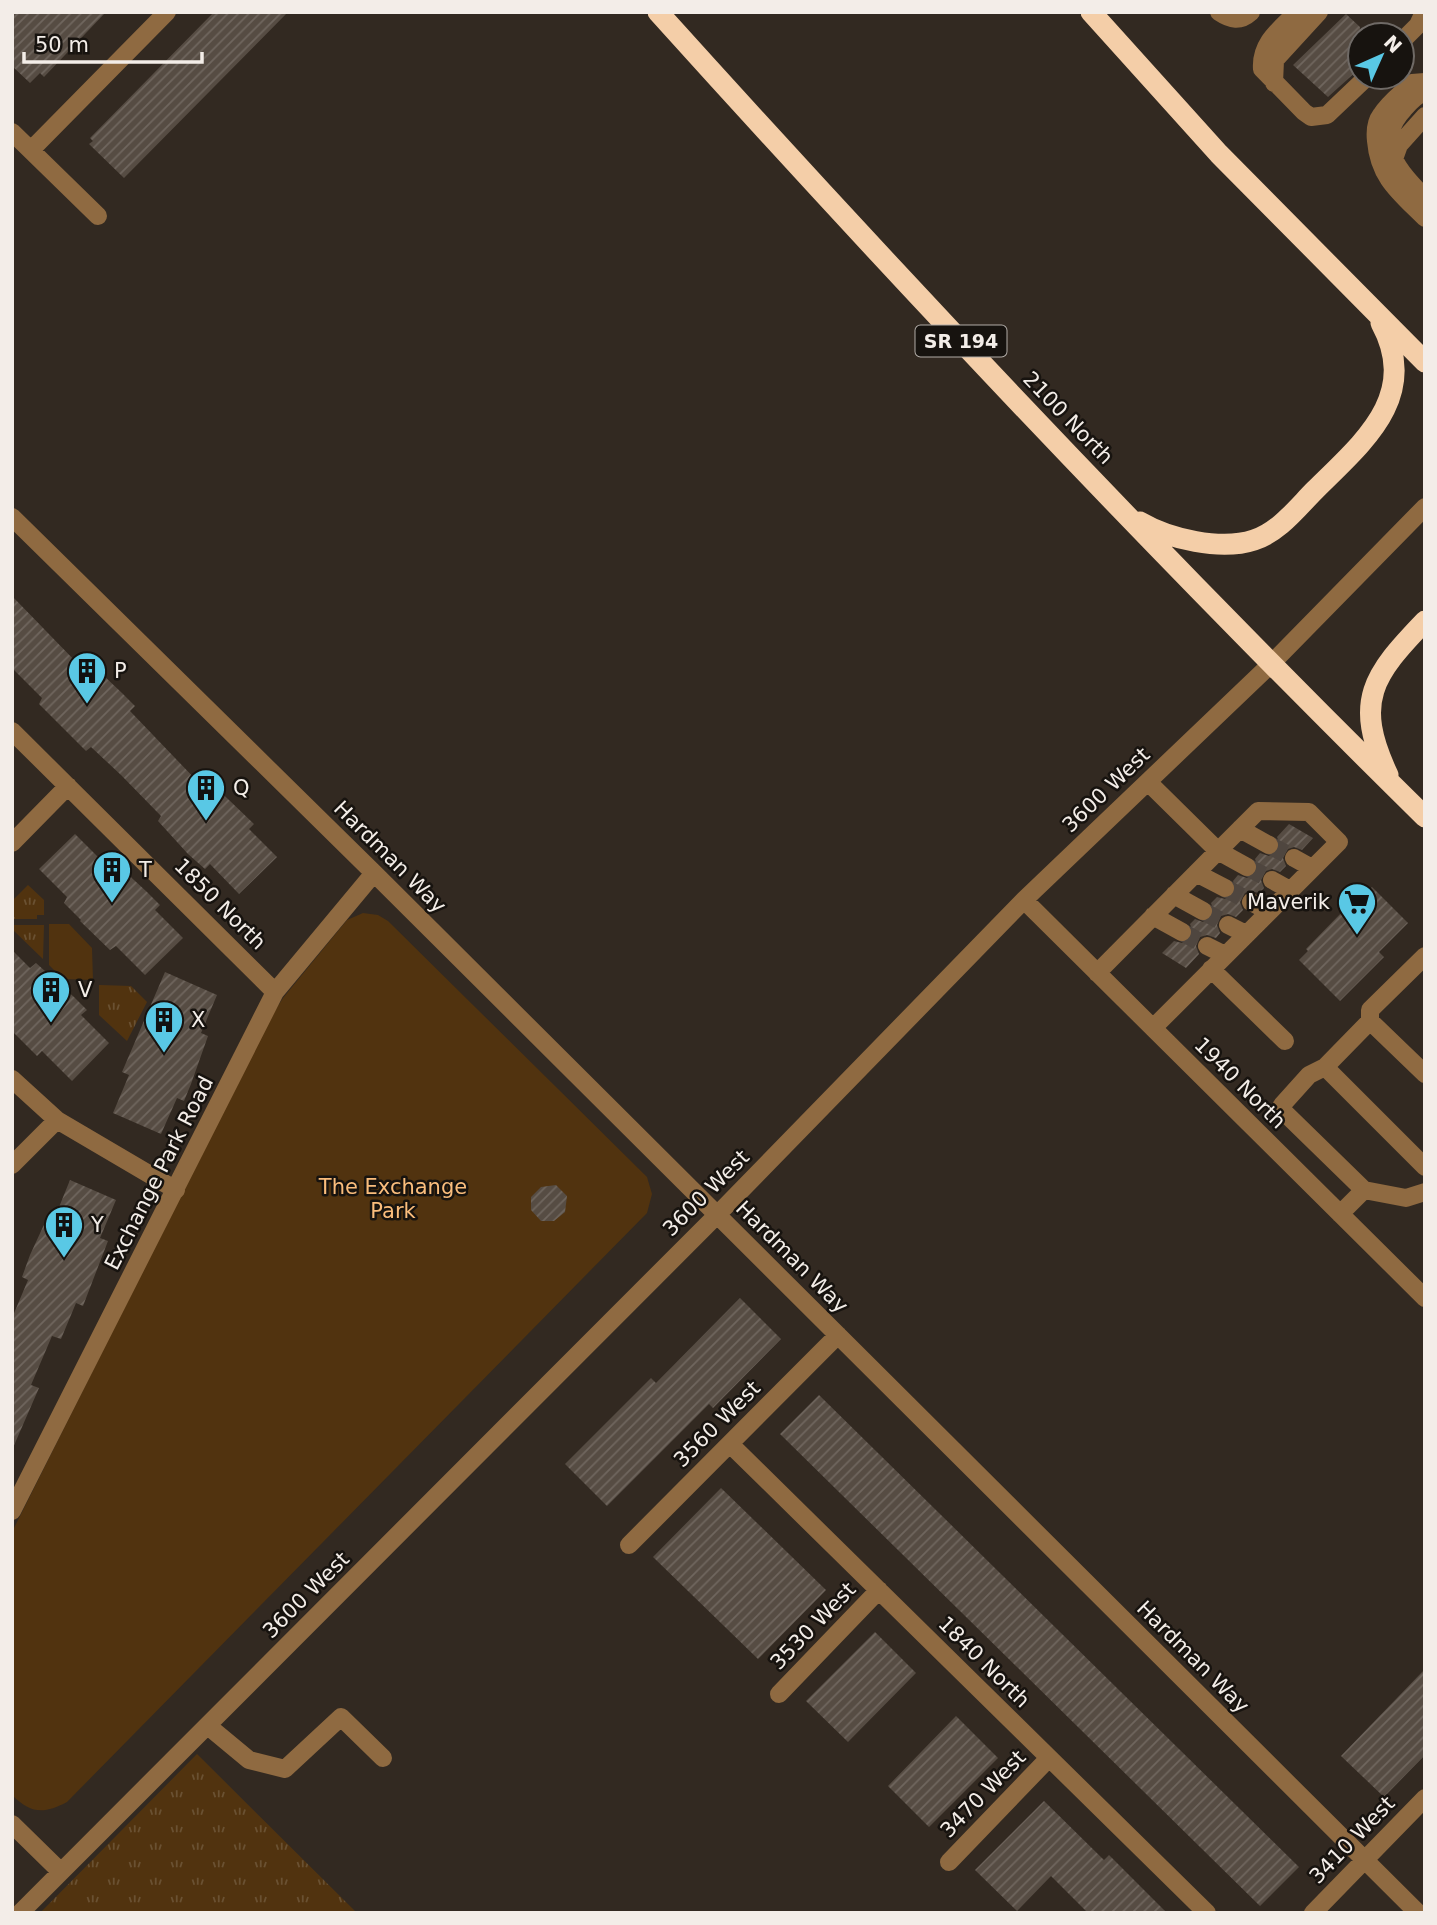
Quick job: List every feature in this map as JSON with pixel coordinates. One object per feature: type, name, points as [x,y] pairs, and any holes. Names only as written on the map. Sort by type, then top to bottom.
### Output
[{"type":"highway","name":"2100 North","points":[[658,12],[831,202],[1126,514],[1271,664],[1425,817]]},
{"type":"highway","points":[[1091,12],[1219,154],[1425,362]]},
{"type":"highway","points":[[1126,514],[1168,535],[1211,543],[1252,541],[1277,527],[1367,438],[1383,414],[1391,390],[1392,359],[1384,328],[1375,313]]},
{"type":"highway","points":[[1396,789],[1374,738],[1370,702],[1382,668],[1425,621]]},
{"type":"street","points":[[31,150],[167,12]]},
{"type":"street","points":[[1219,12],[1228,19],[1238,20],[1248,13]]},
{"type":"street","points":[[1297,12],[1264,49],[1262,69],[1311,117],[1318,118],[1337,107],[1353,91]]},
{"type":"street","points":[[1274,83],[1275,60],[1319,12]]},
{"type":"street","points":[[1425,82],[1412,83],[1381,114],[1375,136],[1379,164],[1384,173],[1393,186],[1425,218]]},
{"type":"street","points":[[1425,92],[1418,94],[1391,125],[1388,139],[1401,174],[1425,198]]},
{"type":"street","points":[[1394,159],[1399,145],[1425,117]]},
{"type":"street","points":[[12,132],[98,216]]},
{"type":"street","name":"3600 West","points":[[20,1913],[717,1214],[1024,900],[1271,664],[1425,507]]},
{"type":"street","name":"Hardman Way","points":[[12,517],[374,873],[1418,1913]]},
{"type":"street","name":"1850 North","points":[[12,731],[275,992]]},
{"type":"street","points":[[1148,782],[1218,851],[1247,867]]},
{"type":"street","points":[[12,843],[68,786]]},
{"type":"street","points":[[1097,973],[1258,811],[1309,812],[1339,842],[1153,1028]]},
{"type":"street","points":[[1240,829],[1269,845]]},
{"type":"street","points":[[1294,858],[1312,868]]},
{"type":"street","name":"Exchange Park Road","points":[[12,1511],[275,992],[374,873]]},
{"type":"street","points":[[1196,873],[1226,888]]},
{"type":"street","points":[[1272,880],[1290,890]]},
{"type":"street","points":[[1174,895],[1203,911]]},
{"type":"street","name":"1940 North","points":[[1024,900],[1340,1214],[1421,1287]]},
{"type":"street","points":[[1251,902],[1269,912]]},
{"type":"street","points":[[1153,916],[1182,932]]},
{"type":"street","points":[[1228,925],[1246,934]]},
{"type":"street","points":[[1207,946],[1225,956]]},
{"type":"street","points":[[1425,956],[1370,1010],[1370,1021],[1325,1067],[1309,1075],[1282,1105],[1284,1112],[1364,1191],[1406,1198],[1425,1192]]},
{"type":"street","points":[[1211,969],[1285,1041]]},
{"type":"street","points":[[1370,1021],[1425,1074]]},
{"type":"street","points":[[1325,1067],[1425,1167]]},
{"type":"street","points":[[12,1079],[57,1120],[176,1190]]},
{"type":"street","points":[[12,1165],[57,1120]]},
{"type":"street","points":[[1340,1214],[1364,1191]]},
{"type":"street","name":"3560 West","points":[[629,1545],[838,1335]]},
{"type":"street","name":"1840 North","points":[[730,1444],[1207,1913]]},
{"type":"street","name":"3530 West","points":[[779,1694],[879,1590]]},
{"type":"street","points":[[208,1726],[249,1760],[285,1769],[341,1717],[383,1758]]},
{"type":"street","name":"3470 West","points":[[949,1861],[1049,1758]]},
{"type":"street","name":"3410 West","points":[[1313,1913],[1425,1798]]},
{"type":"street","points":[[12,1824],[61,1872]]},
{"type":"green space","points":[[28,885],[44,900],[44,915],[37,915],[37,919],[12,919],[12,901]]},
{"type":"green space","name":"The Exchange Park","points":[[363,913],[378,915],[388,921],[647,1177],[652,1194],[647,1213],[67,1802],[51,1809],[32,1809],[12,1795],[12,1532],[267,1023],[283,998],[347,920]]},
{"type":"green space","points":[[49,924],[69,924],[92,948],[93,980],[63,979],[49,965]]},
{"type":"green space","points":[[12,925],[44,925],[43,959],[12,929]]},
{"type":"green space","points":[[99,985],[131,986],[147,1002],[127,1041],[99,1015]]},
{"type":"green space","points":[[197,1754],[357,1913],[40,1913]]},
{"type":"building","points":[[12,12],[106,12],[44,77],[40,73],[30,83],[12,66]]},
{"type":"building","points":[[214,12],[288,12],[124,178],[89,144],[93,141],[90,138]]},
{"type":"building","points":[[1346,14],[1354,21],[1346,21],[1346,81],[1328,97],[1293,65]]},
{"type":"building","points":[[12,596],[78,664],[85,658],[135,706],[130,711],[198,782],[204,776],[254,824],[249,829],[277,857],[239,894],[210,864],[205,869],[188,854],[158,821],[161,816],[121,775],[91,747],[86,751],[39,704],[42,698],[12,668]]},
{"type":"building","name":"Maverik","points":[[1289,824],[1313,838],[1302,850],[1294,847],[1288,849],[1283,858],[1286,866],[1280,872],[1272,869],[1266,871],[1261,880],[1264,888],[1259,893],[1245,893],[1240,902],[1243,910],[1236,917],[1228,914],[1221,916],[1217,925],[1220,933],[1216,938],[1207,935],[1200,937],[1196,946],[1199,954],[1186,968],[1162,953],[1174,941],[1188,941],[1193,932],[1190,924],[1195,919],[1203,922],[1209,920],[1214,911],[1211,903],[1217,897],[1232,897],[1236,888],[1233,881],[1238,875],[1247,878],[1253,876],[1258,867],[1255,859],[1260,853],[1269,856],[1275,854],[1280,845],[1277,837]]},
{"type":"building","name":"T","points":[[75,834],[104,863],[109,857],[147,892],[160,905],[155,910],[183,938],[145,975],[116,946],[110,950],[80,921],[64,903],[67,897],[39,869]]},
{"type":"building","name":"Maverik","points":[[1372,887],[1408,923],[1379,952],[1384,957],[1340,1001],[1299,960],[1308,951],[1306,949],[1346,908],[1348,911]]},
{"type":"building","name":"V","points":[[12,950],[30,968],[36,963],[74,997],[87,1010],[81,1015],[109,1043],[72,1081],[42,1051],[37,1056],[12,1031]]},
{"type":"building","name":"X","points":[[165,972],[217,995],[201,1033],[208,1036],[191,1084],[184,1101],[177,1098],[161,1134],[113,1113],[129,1075],[122,1072]]},
{"type":"building","name":"Y","points":[[70,1180],[116,1200],[100,1238],[108,1241],[83,1306],[76,1303],[61,1339],[52,1336],[31,1385],[39,1388],[12,1450],[12,1318],[28,1280],[22,1277],[30,1255],[48,1216],[55,1217]]},
{"type":"building","points":[[556,1185],[567,1196],[565,1212],[554,1221],[541,1221],[531,1210],[531,1197],[541,1187]]},
{"type":"building","points":[[740,1298],[781,1339],[713,1408],[709,1404],[607,1506],[565,1464],[651,1378],[656,1383]]},
{"type":"building","points":[[819,1395],[1299,1867],[1260,1906],[780,1434]]},
{"type":"building","points":[[721,1488],[826,1590],[758,1659],[653,1557]]},
{"type":"building","points":[[875,1632],[916,1673],[848,1742],[806,1701]]},
{"type":"building","points":[[1425,1669],[1425,1755],[1384,1797],[1341,1756]]},
{"type":"building","points":[[956,1716],[998,1758],[929,1827],[888,1786]]},
{"type":"building","points":[[1044,1801],[1104,1860],[1109,1855],[1167,1913],[1088,1913],[1051,1876],[1017,1911],[975,1870]]},
{"type":"tunnel","points":[[1269,845],[1294,858]]},
{"type":"tunnel","points":[[1247,867],[1272,880]]},
{"type":"tunnel","points":[[1225,888],[1251,902]]},
{"type":"tunnel","points":[[1203,911],[1228,925]]},
{"type":"tunnel","points":[[1182,932],[1207,946]]},
{"type":"place","name":"P","points":[[87,705]]},
{"type":"place","name":"Q","points":[[206,822]]},
{"type":"place","name":"T","points":[[112,904]]},
{"type":"place","name":"Maverik","points":[[1357,936]]},
{"type":"place","name":"V","points":[[51,1024]]},
{"type":"place","name":"X","points":[[164,1054]]},
{"type":"place","name":"Y","points":[[64,1259]]}]
